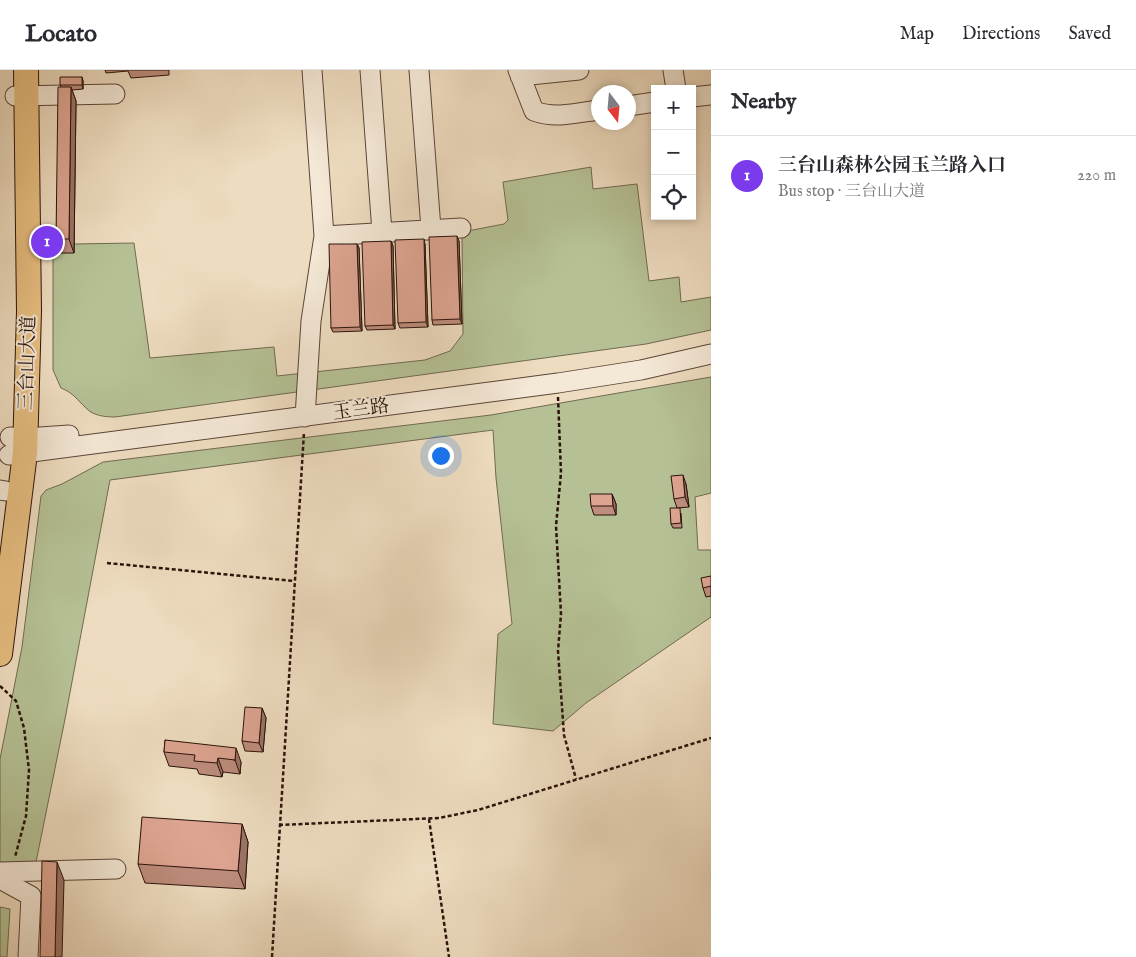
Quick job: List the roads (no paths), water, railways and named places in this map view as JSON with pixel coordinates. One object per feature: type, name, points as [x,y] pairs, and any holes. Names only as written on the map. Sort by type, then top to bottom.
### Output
[{"type":"main road","name":"三台山大道","points":[[15,70],[21,96]]},
{"type":"main road","name":"三台山大道","points":[[0,654],[13,440],[16,229],[21,96],[26,70]]},
{"type":"main road","name":"三台山大道","points":[[0,536],[3,491],[13,440]]},
{"type":"street","points":[[305,413],[311,321],[324,236],[312,70]]},
{"type":"street","points":[[370,70],[382,232]]},
{"type":"street","points":[[419,70],[431,229]]},
{"type":"street","points":[[579,70],[519,73],[534,112],[558,116],[591,111]]},
{"type":"street","points":[[673,70],[675,85]]},
{"type":"street","points":[[21,96],[115,94]]},
{"type":"street","points":[[696,96],[711,94]]},
{"type":"street","points":[[636,105],[651,103]]},
{"type":"street","points":[[324,236],[461,228]]},
{"type":"street","name":"玉兰路","points":[[305,413],[604,366],[711,344]]},
{"type":"street","name":"玉兰路","points":[[13,440],[305,413],[558,383],[641,370],[711,354]]},
{"type":"street","points":[[2,877],[116,869]]},
{"type":"street","points":[[2,877],[31,896],[28,957]]},
{"type":"place","name":"三台山森林公园玉兰路入口","points":[[47,242]]}]
